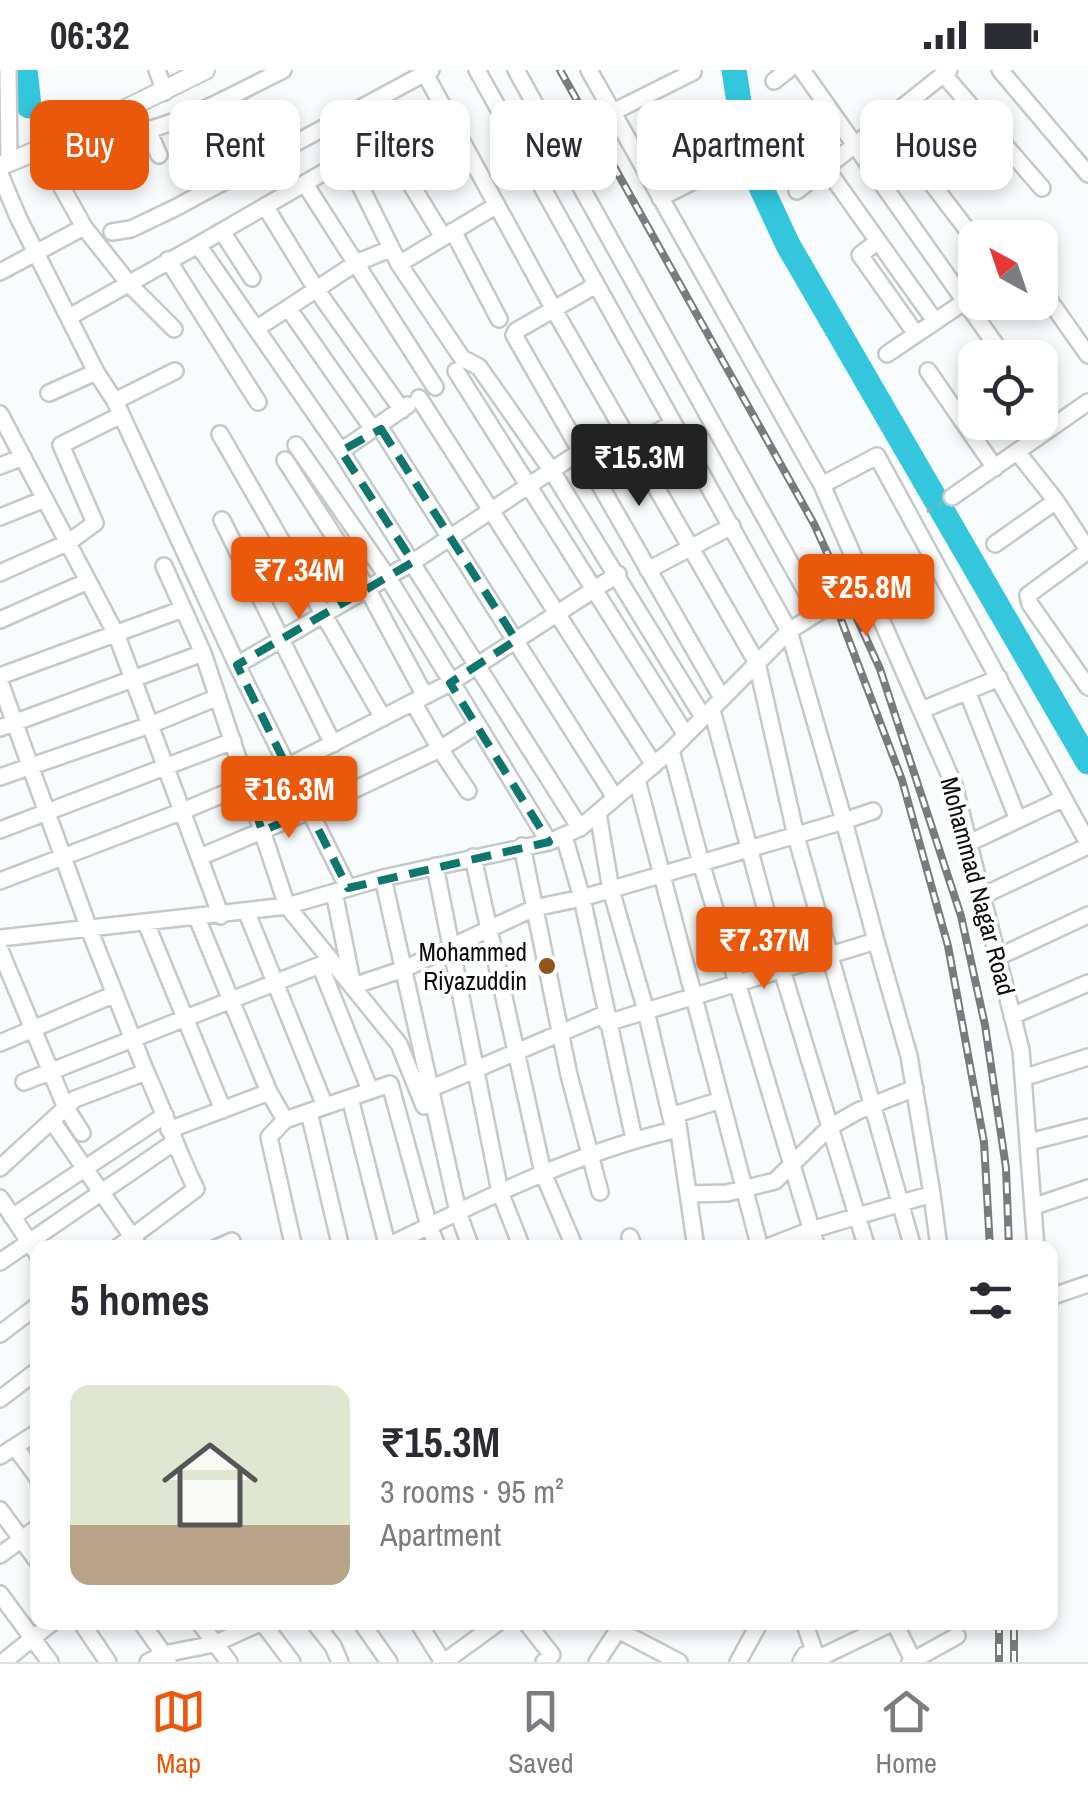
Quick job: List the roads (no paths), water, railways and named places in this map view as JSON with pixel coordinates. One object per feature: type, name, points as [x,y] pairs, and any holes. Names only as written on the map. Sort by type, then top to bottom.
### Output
[{"type":"main road","points":[[148,100],[205,70]]},
{"type":"main road","points":[[3,167],[30,153]]},
{"type":"street","points":[[158,70],[165,92]]},
{"type":"street","points":[[149,130],[172,125],[283,70]]},
{"type":"street","points":[[477,70],[790,631],[909,1056],[938,1240]]},
{"type":"street","points":[[516,70],[818,613]]},
{"type":"street","name":"Mohammad Nagar Road","points":[[589,70],[606,100]]},
{"type":"street","points":[[774,82],[788,70]]},
{"type":"street","points":[[802,70],[958,287]]},
{"type":"street","points":[[1000,70],[1088,174]]},
{"type":"street","points":[[300,141],[427,71],[440,100]]},
{"type":"street","points":[[617,110],[693,72]]},
{"type":"street","points":[[910,100],[947,72],[1042,188]]},
{"type":"street","points":[[5,81],[3,167],[18,217],[118,408],[308,811],[341,890],[353,986]]},
{"type":"street","name":"Mohammad Nagar Road","points":[[617,119],[822,486],[954,785],[1024,1078],[1036,1240]]},
{"type":"street","points":[[149,132],[158,155]]},
{"type":"street","points":[[840,156],[860,140]]},
{"type":"street","points":[[470,156],[757,664],[828,956],[911,1240]]},
{"type":"street","points":[[69,317],[320,176]]},
{"type":"street","points":[[305,184],[434,386]]},
{"type":"street","points":[[840,188],[935,321]]},
{"type":"street","points":[[63,190],[84,227],[130,286],[174,329]]},
{"type":"street","points":[[112,232],[122,233],[209,190]]},
{"type":"street","points":[[362,190],[390,249],[462,358],[462,366],[531,486],[686,735]]},
{"type":"street","points":[[418,190],[500,318]]},
{"type":"street","points":[[660,198],[676,190]]},
{"type":"street","points":[[937,190],[960,220]]},
{"type":"street","points":[[264,206],[316,289],[402,410]]},
{"type":"street","points":[[399,264],[497,206]]},
{"type":"street","points":[[0,226],[18,217]]},
{"type":"street","points":[[0,272],[84,227]]},
{"type":"street","points":[[223,233],[252,278]]},
{"type":"street","points":[[878,242],[860,254],[916,334]]},
{"type":"street","points":[[198,245],[341,451],[580,828]]},
{"type":"street","points":[[256,329],[356,263],[390,249]]},
{"type":"street","points":[[168,260],[258,402]]},
{"type":"street","points":[[596,285],[514,333],[648,570],[712,708],[782,970],[864,1240]]},
{"type":"street","points":[[887,354],[958,306]]},
{"type":"street","points":[[288,308],[370,425],[381,429],[614,796]]},
{"type":"street","points":[[1058,312],[1088,354]]},
{"type":"street","points":[[341,451],[462,366],[479,368],[712,708]]},
{"type":"street","points":[[0,574],[69,542],[95,523],[61,445],[175,370]]},
{"type":"street","points":[[928,371],[995,468]]},
{"type":"street","points":[[49,393],[96,372]]},
{"type":"street","points":[[419,398],[654,765]]},
{"type":"street","points":[[1058,423],[1088,402]]},
{"type":"street","points":[[1,416],[117,636],[222,916]]},
{"type":"street","points":[[591,470],[673,423]]},
{"type":"street","points":[[220,434],[382,718]]},
{"type":"street","points":[[952,497],[1035,440]]},
{"type":"street","points":[[296,445],[387,576],[476,726],[556,839],[582,898],[634,1139]]},
{"type":"street","points":[[237,664],[413,562],[580,451]]},
{"type":"street","points":[[1018,453],[1088,550],[1032,590],[1028,600],[1088,687]]},
{"type":"street","points":[[0,466],[23,456]]},
{"type":"street","points":[[822,486],[877,456],[919,517],[1088,844],[982,896]]},
{"type":"street","points":[[286,460],[367,588],[440,749],[468,791]]},
{"type":"street","points":[[0,517],[45,499]]},
{"type":"street","points":[[995,544],[1056,501]]},
{"type":"street","points":[[222,520],[333,744]]},
{"type":"street","points":[[648,570],[732,526]]},
{"type":"street","points":[[164,566],[203,653],[287,906],[399,1044],[424,1106]]},
{"type":"street","points":[[0,880],[182,812],[288,767],[476,667],[618,574]]},
{"type":"street","points":[[0,620],[88,581]]},
{"type":"street","points":[[0,938],[287,906],[384,878],[556,839],[580,828],[637,780],[790,631],[835,602]]},
{"type":"street","points":[[138,1240],[196,1189],[89,930],[30,767],[7,725],[0,679],[184,609]]},
{"type":"street","points":[[7,725],[203,653]]},
{"type":"street","points":[[922,710],[1000,678]]},
{"type":"street","points":[[966,691],[1018,820]]},
{"type":"street","points":[[0,777],[150,725],[218,696]]},
{"type":"street","points":[[200,856],[440,749],[476,726]]},
{"type":"street","points":[[0,830],[233,740]]},
{"type":"street","points":[[671,750],[814,1240]]},
{"type":"street","points":[[637,780],[760,1240]]},
{"type":"street","points":[[969,842],[1062,799]]},
{"type":"street","points":[[353,986],[404,969],[534,908],[611,890],[873,811]]},
{"type":"street","points":[[598,813],[611,890],[676,1122],[695,1240]]},
{"type":"street","points":[[522,846],[560,1032],[600,1192]]},
{"type":"street","points":[[473,857],[543,1173],[572,1240]]},
{"type":"street","points":[[436,866],[500,1192],[519,1240]]},
{"type":"street","points":[[384,878],[458,1212],[468,1240]]},
{"type":"street","points":[[247,913],[276,982],[317,1109],[340,1240]]},
{"type":"street","points":[[998,957],[1088,915]]},
{"type":"street","points":[[197,918],[268,1092],[285,1120]]},
{"type":"street","points":[[146,923],[223,1110]]},
{"type":"street","points":[[430,1090],[560,1032],[646,1011],[876,941]]},
{"type":"street","points":[[0,950],[66,1108],[82,1133]]},
{"type":"street","points":[[24,1082],[320,965],[370,1090]]},
{"type":"street","points":[[1012,1016],[1088,983]]},
{"type":"street","points":[[0,1043],[115,994]]},
{"type":"street","points":[[1024,1078],[1088,1057]]},
{"type":"street","points":[[0,1168],[75,1100],[146,1072]]},
{"type":"street","points":[[292,1240],[269,1137],[285,1120],[390,1084],[435,1240]]},
{"type":"street","points":[[688,1194],[726,1193],[775,1181],[830,1127],[858,1110],[915,1088]]},
{"type":"street","points":[[12,1217],[84,1169],[169,1129],[268,1092]]},
{"type":"street","points":[[350,1098],[384,1240]]},
{"type":"street","points":[[400,1240],[543,1173],[676,1122],[721,1100]]},
{"type":"street","points":[[52,1121],[135,1240]]},
{"type":"street","points":[[1030,1142],[1088,1127]]},
{"type":"street","points":[[44,1240],[169,1129]]},
{"type":"street","points":[[1034,1206],[1088,1188]]},
{"type":"street","points":[[784,1240],[932,1194]]},
{"type":"street","points":[[0,1198],[30,1244]]},
{"type":"street","points":[[0,1262],[30,1250]]},
{"type":"street","points":[[1058,1294],[1088,1284]]},
{"type":"street","points":[[0,1334],[30,1311]]},
{"type":"street","points":[[0,1399],[30,1376]]},
{"type":"street","points":[[0,1456],[30,1437]]},
{"type":"street","points":[[15,1447],[30,1467]]},
{"type":"street","points":[[0,1510],[30,1551]]},
{"type":"street","points":[[0,1555],[30,1533]]},
{"type":"street","points":[[0,1594],[50,1662]]},
{"type":"street","points":[[3,1662],[44,1630]]},
{"type":"street","points":[[86,1630],[108,1662]]},
{"type":"street","points":[[145,1630],[161,1659],[214,1644],[245,1630]]},
{"type":"street","points":[[204,1630],[229,1662]]},
{"type":"street","points":[[268,1630],[292,1662]]},
{"type":"street","points":[[320,1630],[340,1662]]},
{"type":"street","points":[[367,1630],[389,1662]]},
{"type":"street","points":[[424,1630],[447,1661],[479,1630]]},
{"type":"street","points":[[532,1630],[552,1655],[544,1662]]},
{"type":"street","points":[[597,1662],[618,1630],[679,1662]]},
{"type":"street","points":[[738,1662],[756,1630]]},
{"type":"street","points":[[805,1630],[809,1661],[877,1630]]},
{"type":"street","points":[[898,1630],[912,1661],[957,1636]]},
{"type":"waterway","points":[[25,70],[29,106]]},
{"type":"waterway","points":[[734,70],[748,159],[788,245],[1088,762]]},
{"type":"railway","points":[[560,70],[814,524],[880,669],[961,916],[985,1025],[1006,1168],[1009,1240]]},
{"type":"railway","points":[[834,601],[902,780],[948,946],[984,1142],[990,1240]]},
{"type":"railway","points":[[999,1630],[999,1662]]},
{"type":"railway","points":[[1014,1630],[1014,1662]]},
{"type":"place","name":"Mohammed Riyazuddin","points":[[547,966]]}]
